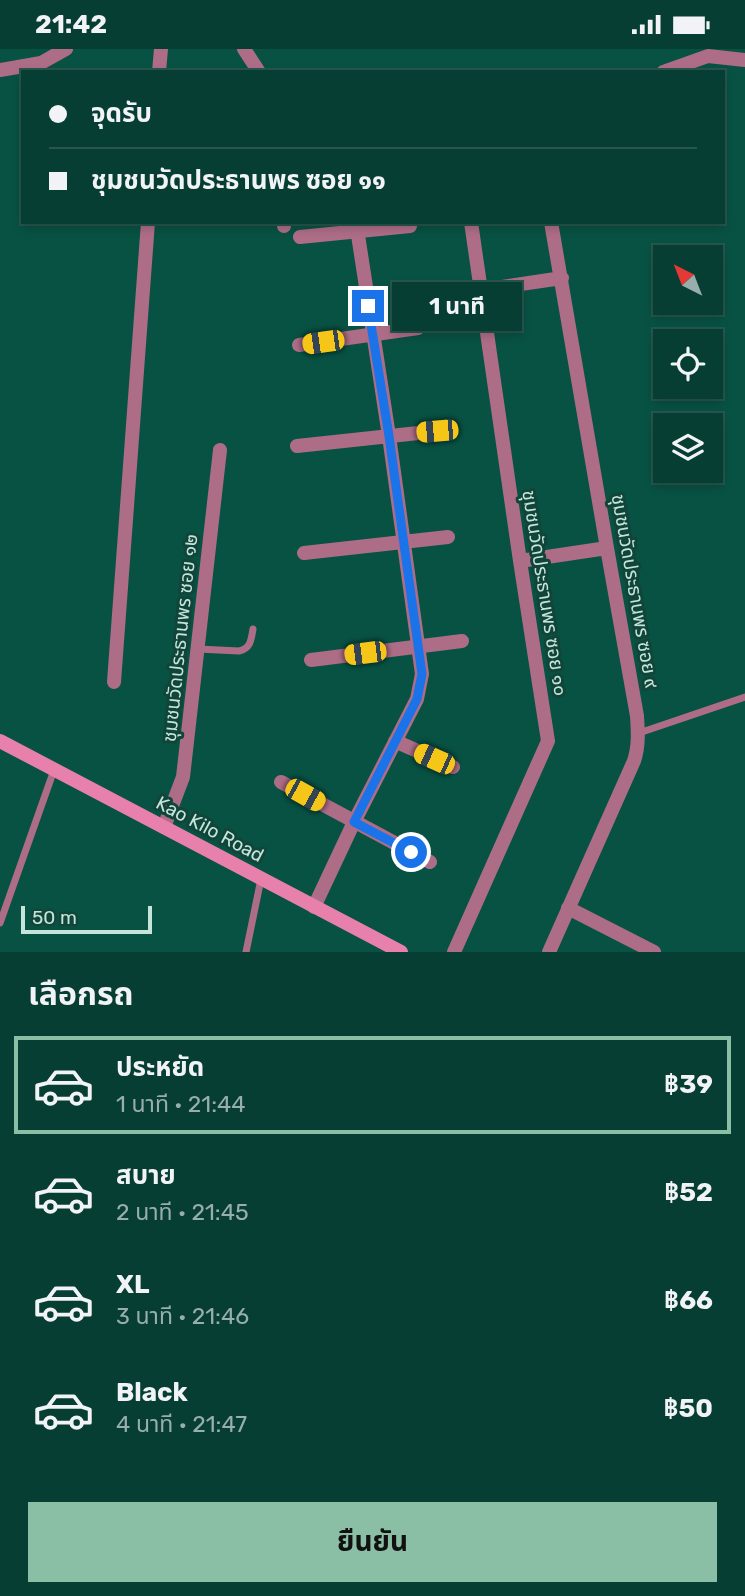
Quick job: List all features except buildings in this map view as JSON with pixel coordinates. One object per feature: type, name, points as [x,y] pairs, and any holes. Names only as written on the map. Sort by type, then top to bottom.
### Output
[{"type":"main road","name":"Kao Kilo Road","points":[[0,741],[401,952]]},
{"type":"street","points":[[0,70],[41,63],[66,49]]},
{"type":"street","points":[[159,70],[161,49]]},
{"type":"street","points":[[244,49],[257,70]]},
{"type":"street","points":[[669,70],[708,56],[745,60]]},
{"type":"street","points":[[114,682],[148,224]]},
{"type":"street","name":"ชุมชนวัดประธานพร ซอย ๑๐","points":[[454,952],[548,741],[471,224]]},
{"type":"street","name":"ชุมชนวัดประธานพร ซอย ๙","points":[[549,952],[634,761],[639,733],[552,224]]},
{"type":"street","points":[[300,237],[357,227],[410,226]]},
{"type":"street","points":[[314,907],[417,699],[422,674],[357,227]]},
{"type":"street","points":[[481,290],[562,278]]},
{"type":"street","points":[[299,345],[418,328]]},
{"type":"street","points":[[298,446],[437,431]]},
{"type":"street","name":"ชุมชนวัดประธานพร ซอย ๑๒","points":[[164,827],[183,777],[220,450]]},
{"type":"street","points":[[304,553],[448,537]]},
{"type":"street","points":[[520,561],[607,548]]},
{"type":"street","points":[[311,660],[462,641]]},
{"type":"street","points":[[395,741],[453,768]]},
{"type":"street","points":[[281,782],[430,862]]},
{"type":"street","points":[[568,908],[654,952]]},
{"type":"lane","points":[[198,649],[245,650],[250,645],[253,629]]},
{"type":"lane","points":[[639,733],[745,697]]},
{"type":"lane","points":[[0,923],[54,769]]},
{"type":"lane","points":[[246,952],[261,878]]},
{"type":"route","points":[[368,306],[422,674],[417,699],[354,822],[411,852]]}]
